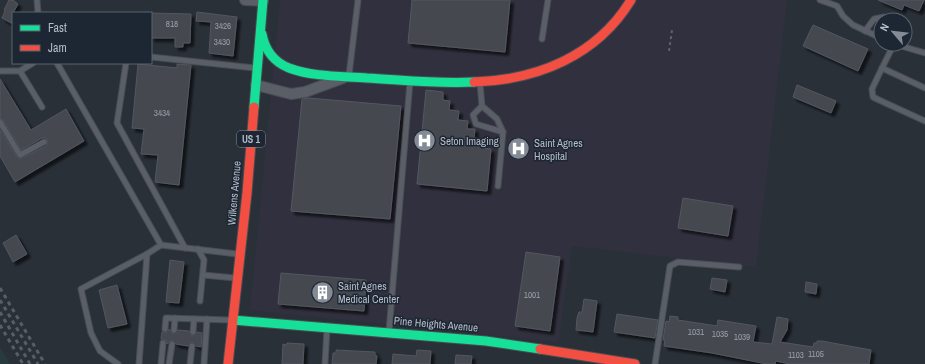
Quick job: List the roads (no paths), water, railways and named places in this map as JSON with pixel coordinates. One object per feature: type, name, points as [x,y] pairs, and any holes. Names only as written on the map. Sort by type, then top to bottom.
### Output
[{"type":"street","points":[[245,0],[263,0]]},
{"type":"street","name":"Wilkens Avenue","points":[[228,364],[238,278],[263,0]]},
{"type":"street","points":[[261,29],[267,53],[280,64],[292,68],[320,74],[410,80],[480,82],[521,77],[568,60],[592,45],[609,31],[625,13],[631,0]]},
{"type":"street","points":[[256,85],[291,94],[305,92],[349,76]]},
{"type":"street","name":"Pine Heights Avenue","points":[[233,320],[486,341],[635,364]]},
{"type":"lane","points":[[37,0],[38,12]]},
{"type":"lane","points":[[349,76],[358,0]]},
{"type":"lane","points":[[542,39],[548,0]]},
{"type":"lane","points":[[820,0],[837,6]]},
{"type":"lane","points":[[836,0],[837,6],[843,16],[853,25],[873,35]]},
{"type":"lane","points":[[865,32],[873,20]]},
{"type":"lane","points":[[913,50],[925,54]]},
{"type":"lane","points":[[890,52],[872,89],[874,97],[925,121]]},
{"type":"lane","points":[[152,57],[258,68]]},
{"type":"lane","points":[[0,71],[20,71],[31,64]]},
{"type":"lane","points":[[58,64],[161,245]]},
{"type":"lane","points":[[126,64],[117,123],[185,248]]},
{"type":"lane","points":[[882,68],[925,88]]},
{"type":"lane","points":[[20,71],[42,107]]},
{"type":"lane","points":[[389,332],[410,80]]},
{"type":"lane","points":[[480,82],[482,106],[497,119],[503,132],[498,186]]},
{"type":"lane","points":[[482,106],[473,115],[476,124],[503,132]]},
{"type":"lane","points":[[0,122],[20,155],[44,142]]},
{"type":"lane","points":[[118,364],[100,351],[91,332],[81,289],[161,245],[240,254]]},
{"type":"lane","points":[[198,249],[204,260],[200,301]]},
{"type":"lane","points":[[139,364],[147,254]]},
{"type":"lane","points":[[655,364],[670,266],[678,262],[739,267]]},
{"type":"lane","points":[[202,275],[238,278]]},
{"type":"lane","points":[[165,329],[166,318],[233,320]]},
{"type":"lane","points":[[174,330],[175,318]]},
{"type":"lane","points":[[193,332],[194,319]]},
{"type":"lane","points":[[204,364],[208,319]]},
{"type":"lane","points":[[325,364],[328,327]]},
{"type":"lane","points":[[161,364],[163,343]]},
{"type":"lane","points":[[169,364],[172,344]]},
{"type":"lane","points":[[190,364],[192,346]]},
{"type":"railway","points":[[0,288],[45,364]]},
{"type":"railway","points":[[0,300],[38,364]]},
{"type":"railway","points":[[0,312],[30,364]]},
{"type":"railway","points":[[0,325],[23,364]]},
{"type":"place","name":"Seton Imaging","points":[[425,141]]},
{"type":"place","name":"Saint Agnes Hospital","points":[[518,149]]},
{"type":"place","name":"Saint Agnes Medical Center","points":[[322,292]]}]
